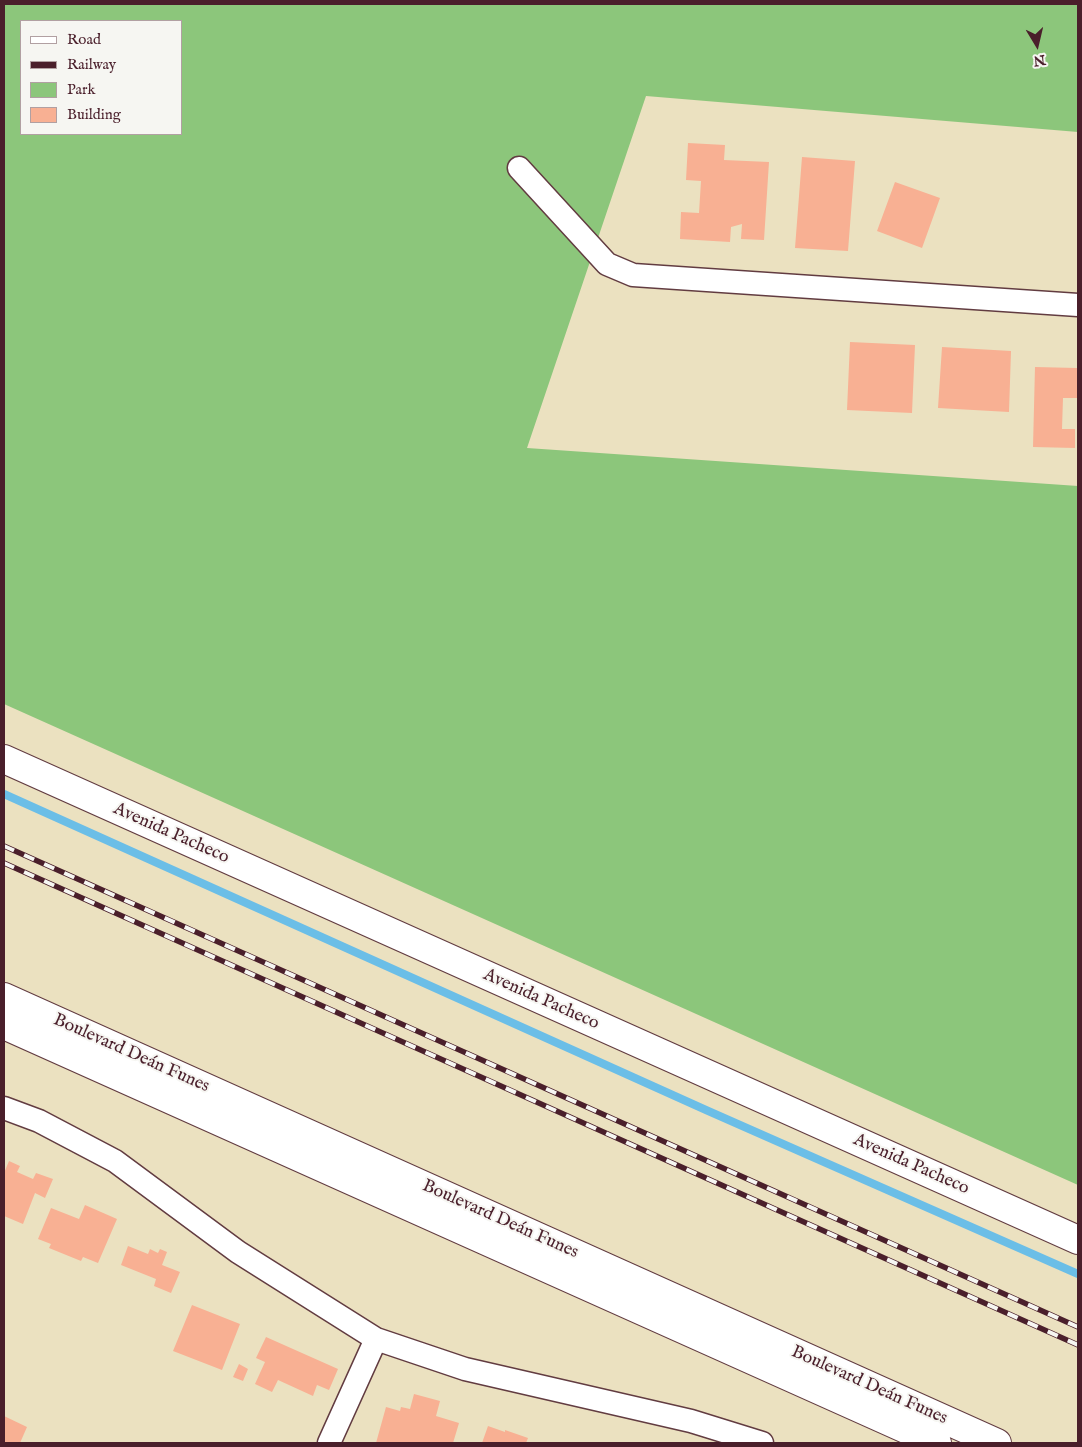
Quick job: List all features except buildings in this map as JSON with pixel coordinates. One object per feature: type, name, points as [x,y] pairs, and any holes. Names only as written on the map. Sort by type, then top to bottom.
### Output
[{"type":"main road","name":"Avenida Pacheco","points":[[4,759],[1078,1240]]},
{"type":"main road","name":"Boulevard Deán Funes","points":[[4,997],[997,1443]]},
{"type":"main road","name":"Boulevard Deán Funes","points":[[4,1025],[937,1443]]},
{"type":"street","points":[[518,168],[607,264],[633,275],[1078,305]]},
{"type":"street","points":[[4,1108],[39,1121],[115,1161],[238,1252],[376,1339],[465,1369],[692,1421],[762,1443]]},
{"type":"street","points":[[329,1443],[376,1339]]},
{"type":"green space","points":[[4,4],[1078,4],[1078,132],[646,96],[527,448],[1078,486],[1078,1185],[4,704]]},
{"type":"waterway","points":[[4,794],[706,1110],[1078,1274]]},
{"type":"railway","points":[[4,846],[1078,1327]]},
{"type":"railway","points":[[4,863],[1078,1345]]}]
